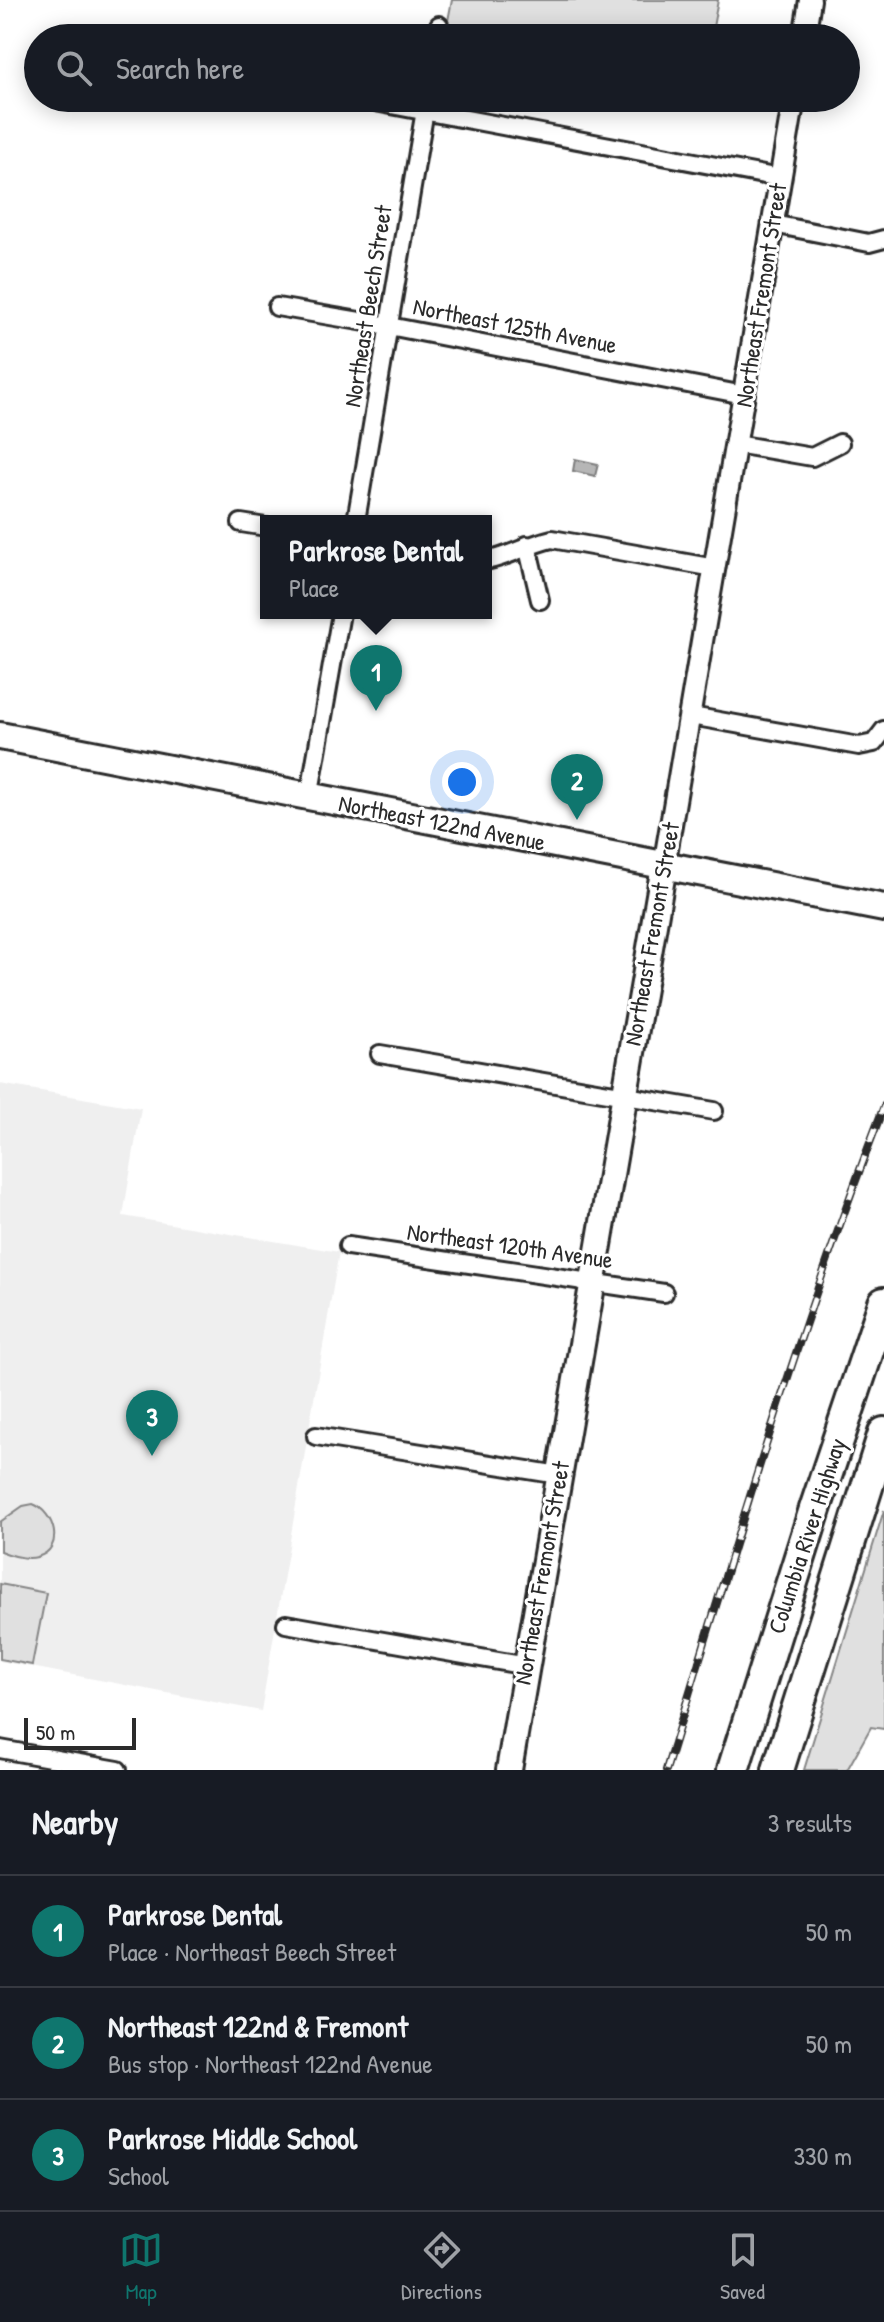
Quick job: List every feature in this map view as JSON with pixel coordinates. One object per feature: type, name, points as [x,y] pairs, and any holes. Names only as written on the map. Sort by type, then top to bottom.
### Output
[{"type":"highway","name":"Columbia River Highway","points":[[733,1770],[884,1303]]},
{"type":"highway","name":"Columbia River Highway","points":[[778,1770],[884,1433]]},
{"type":"main road","name":"Northeast 122nd Avenue","points":[[0,736],[884,908]]},
{"type":"main road","name":"Northeast Fremont Street","points":[[509,1770],[664,866]]},
{"type":"street","points":[[806,24],[810,0]]},
{"type":"street","name":"Northeast Beech Street","points":[[357,515],[425,112]]},
{"type":"street","points":[[464,112],[780,178]]},
{"type":"street","name":"Northeast Fremont Street","points":[[664,866],[792,112]]},
{"type":"street","points":[[773,224],[869,243],[884,239]]},
{"type":"street","name":"Northeast 125th Avenue","points":[[277,307],[744,395]]},
{"type":"street","points":[[736,444],[812,457],[840,443]]},
{"type":"street","points":[[241,523],[260,526]]},
{"type":"street","points":[[492,560],[527,545],[552,539],[715,568]]},
{"type":"street","points":[[527,545],[540,600]]},
{"type":"street","points":[[309,798],[340,619]]},
{"type":"street","points":[[691,716],[859,746],[874,743],[884,730]]},
{"type":"street","points":[[380,1054],[714,1111]]},
{"type":"street","name":"Northeast 120th Avenue","points":[[348,1246],[664,1293]]},
{"type":"street","points":[[316,1436],[559,1475]]},
{"type":"street","points":[[286,1624],[527,1666]]},
{"type":"street","points":[[0,1749],[118,1770]]},
{"type":"shaded area","points":[[452,0],[718,0],[714,24],[447,24]]},
{"type":"shaded area","points":[[575,459],[598,464],[595,476],[573,471]]},
{"type":"shaded area","points":[[0,1084],[141,1108],[123,1216],[339,1252],[261,1711],[0,1661]]},
{"type":"shaded area","points":[[33,1504],[51,1522],[54,1530],[52,1546],[46,1553],[33,1558],[0,1551],[0,1522],[23,1506]]},
{"type":"shaded area","points":[[884,1510],[884,1729],[871,1727],[847,1770],[804,1770]]},
{"type":"shaded area","points":[[0,1584],[46,1593],[32,1665],[0,1659]]},
{"type":"railway","points":[[666,1770],[796,1353],[884,1106]]},
{"type":"place","name":"Parkrose Dental","points":[[376,711]]},
{"type":"place","name":"Northeast 122nd & Fremont","points":[[577,820]]},
{"type":"place","name":"Parkrose Middle School","points":[[152,1456]]}]
